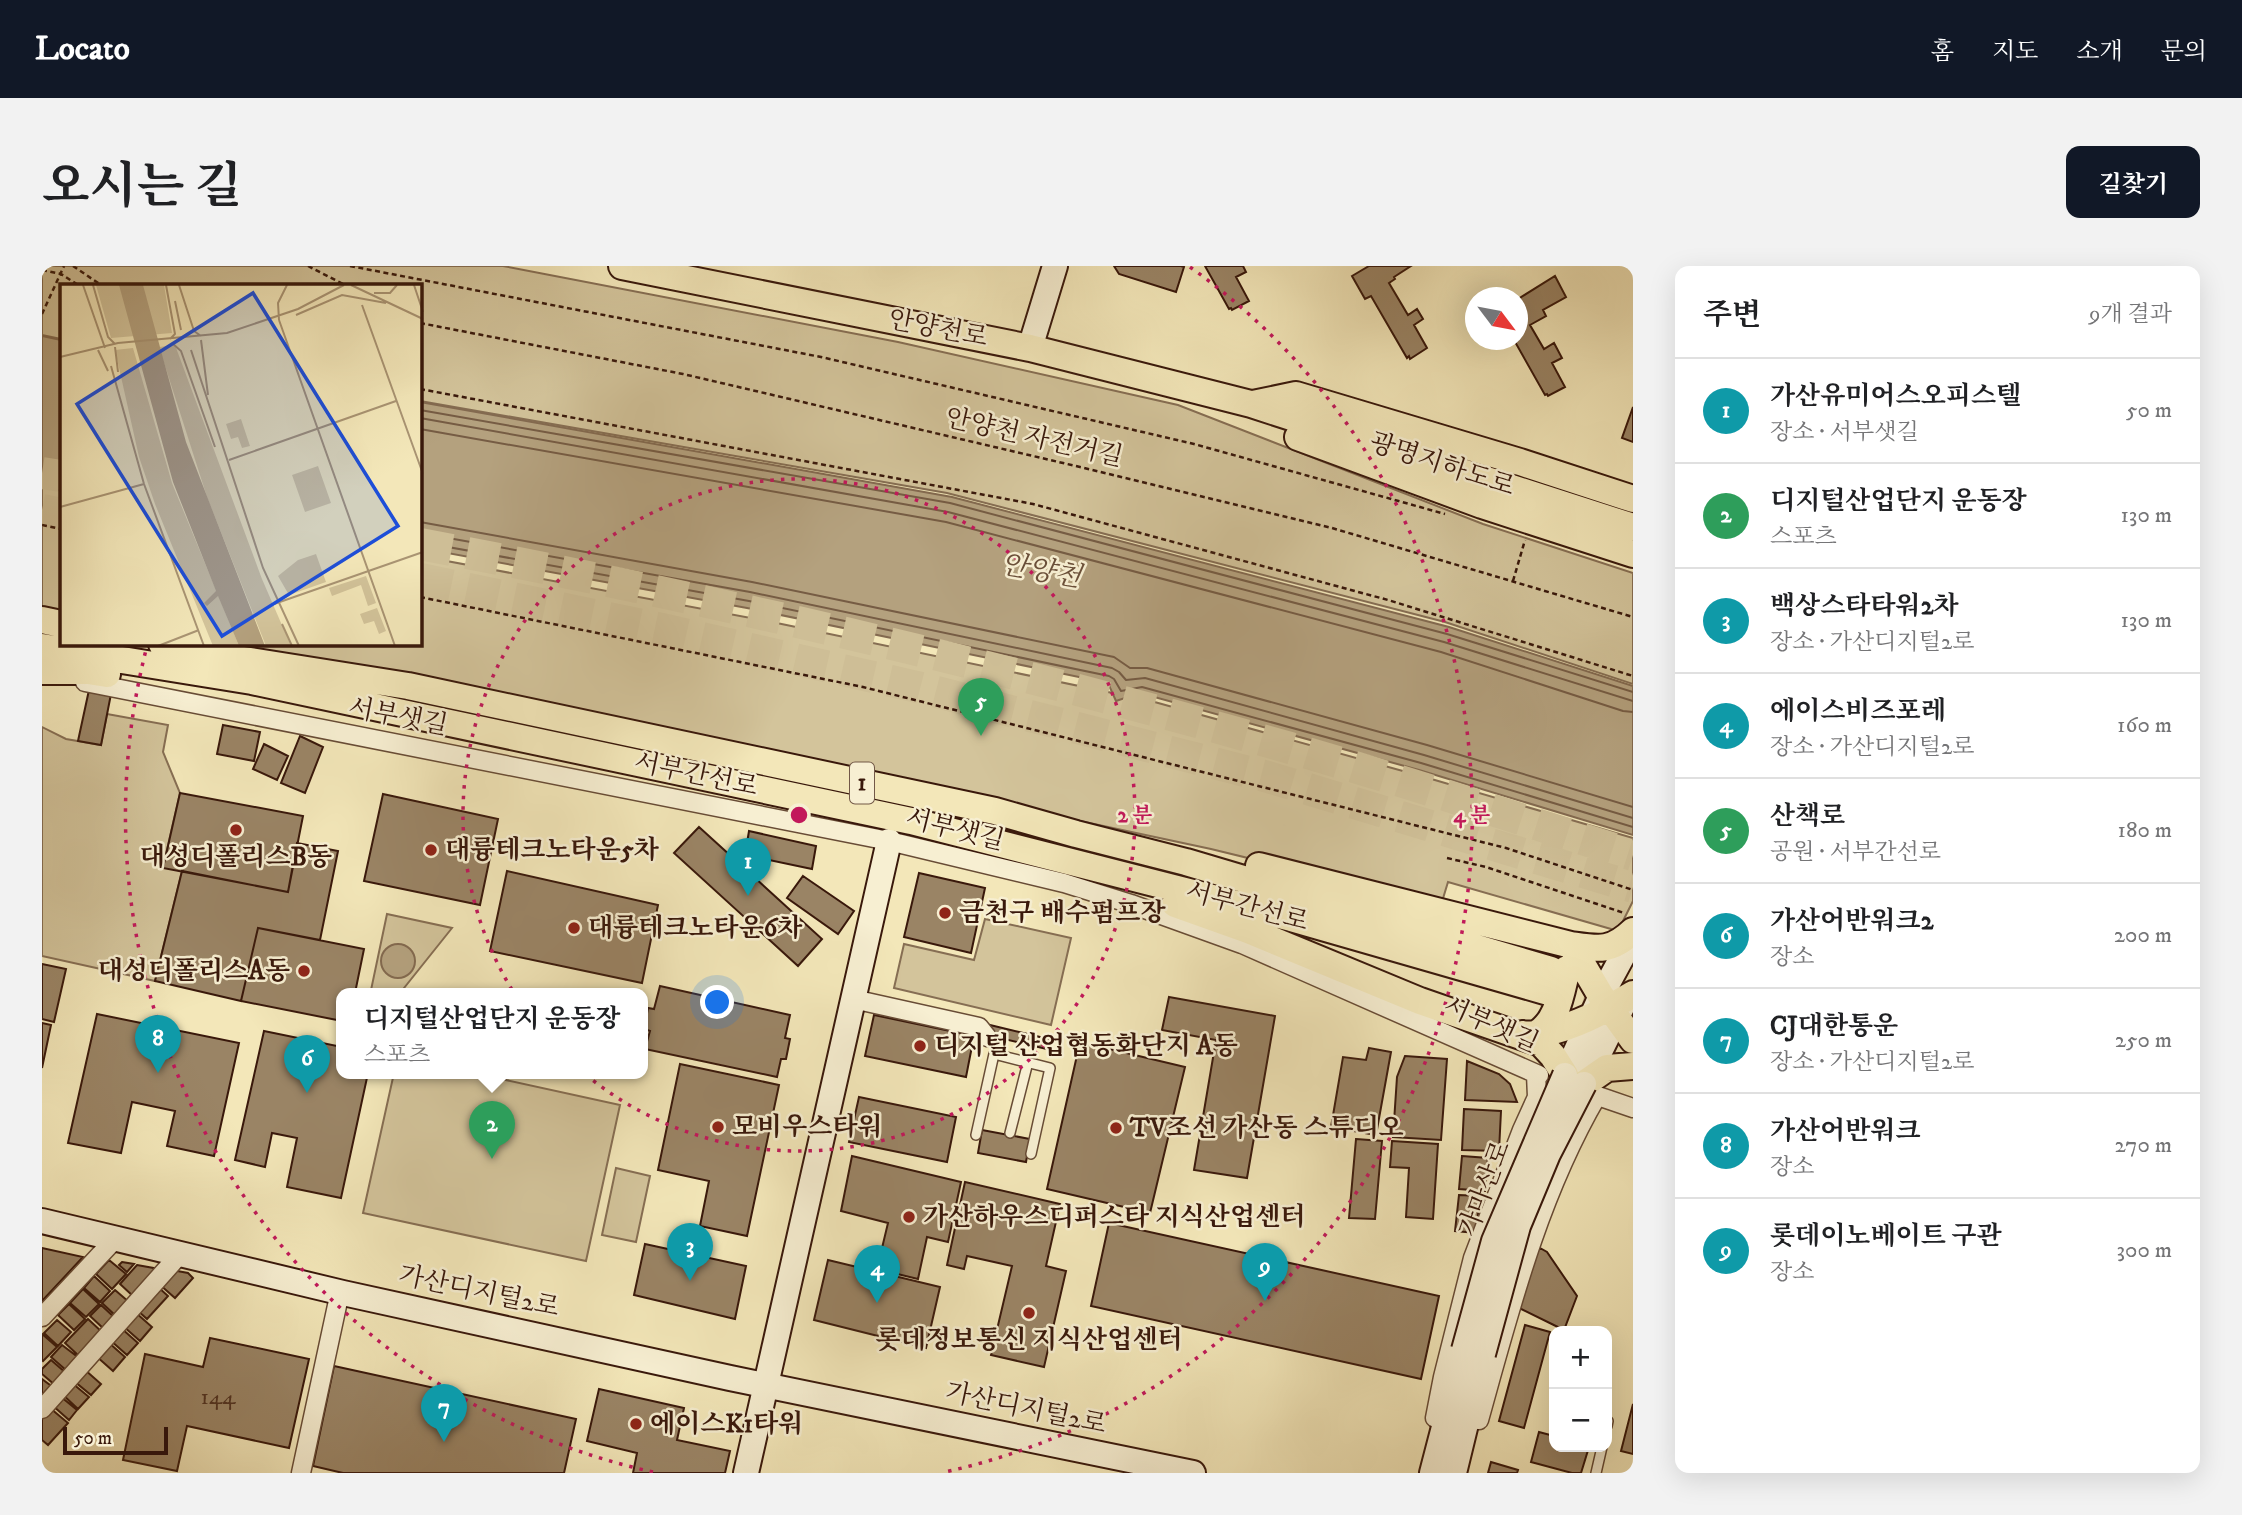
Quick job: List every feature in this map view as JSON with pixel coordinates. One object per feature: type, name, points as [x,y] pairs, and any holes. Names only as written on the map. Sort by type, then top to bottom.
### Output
[{"type":"main road","name":"안양천로","points":[[622,266],[1030,348],[1251,404]]},
{"type":"main road","points":[[1251,404],[1296,395],[1633,499]]},
{"type":"main road","points":[[1251,404],[1282,431],[1482,505],[1633,554]]},
{"type":"main road","name":"광명지하도로","points":[[1251,404],[1633,527]]},
{"type":"main road","points":[[42,620],[60,624]]},
{"type":"main road","name":"서부간선로","points":[[42,648],[252,681],[898,818],[1548,980],[1186,862],[995,811],[408,686],[172,646]]},
{"type":"main road","points":[[42,673],[88,671],[400,713]]},
{"type":"main road","points":[[995,811],[1180,847],[1566,943],[1603,948],[1616,944],[1631,932]]},
{"type":"main road","points":[[985,838],[1248,930],[1420,1000],[1523,1033],[1548,1048],[1569,1083],[1607,1068],[1633,1066]]},
{"type":"main road","points":[[1566,943],[1616,1001],[1633,1040]]},
{"type":"main road","points":[[1523,1033],[1545,1029],[1551,1021],[1569,962],[1566,943]]},
{"type":"main road","points":[[1523,1033],[1549,1033],[1616,1001]]},
{"type":"street","points":[[1030,348],[1055,266]]},
{"type":"street","name":"서부샛길","points":[[42,673],[889,841],[1064,883],[1194,925],[1633,1108]]},
{"type":"street","points":[[746,1473],[889,841]]},
{"type":"street","name":"가마산로","points":[[1440,1471],[1473,1352],[1518,1226],[1548,1154],[1569,1083],[1616,1001],[1631,932]]},
{"type":"street","points":[[853,999],[979,1027],[990,1046]]},
{"type":"street","points":[[1440,1471],[1434,1422],[1473,1258],[1537,1097],[1569,1083],[1563,1159],[1537,1223],[1478,1422],[1463,1438]]},
{"type":"street","name":"가산디지털2로","points":[[42,1222],[343,1293],[1146,1468],[1193,1473]]},
{"type":"street","points":[[42,1317],[116,1238]]},
{"type":"street","points":[[42,1409],[181,1253]]},
{"type":"street","points":[[301,1473],[338,1301]]},
{"type":"street","name":"가마산로","points":[[1440,1471],[1463,1438],[1473,1352]]},
{"type":"lane","points":[[976,1135],[990,1046],[1050,1068],[1031,1154]]},
{"type":"lane","points":[[1010,1133],[1028,1062]]},
{"type":"lane","points":[[1596,1473],[1601,1452]]},
{"type":"path","points":[[42,314],[64,266]]},
{"type":"path","points":[[73,266],[100,284]]},
{"type":"path","points":[[308,266],[343,284]]},
{"type":"path","points":[[350,266],[821,357],[1194,444],[1446,515]]},
{"type":"path","points":[[42,270],[61,274],[76,284]]},
{"type":"path","name":"안양천 자전거길","points":[[422,323],[683,374],[1332,528],[1633,617]]},
{"type":"path","points":[[422,389],[1032,504],[1388,600],[1633,676]]},
{"type":"path","points":[[42,525],[60,529]]},
{"type":"path","points":[[1513,581],[1526,537]]},
{"type":"path","points":[[422,597],[863,687],[1506,848],[1633,890]]},
{"type":"path","points":[[1447,858],[1486,867],[1631,932]]},
{"type":"shaded area","points":[[42,266],[503,266],[898,342],[1178,405],[1483,524],[1633,573],[1633,684],[1445,622],[947,493],[422,401],[422,284],[60,284],[60,339],[42,335]]},
{"type":"shaded area","points":[[42,487],[60,490],[60,618],[42,615]]},
{"type":"shaded area","points":[[422,556],[772,622],[1151,701],[1428,778],[1633,838],[1633,901],[1618,931],[1448,882],[1441,905],[1211,849],[541,706],[230,646],[422,646]]},
{"type":"shaded area","points":[[107,714],[168,725],[163,752],[180,793],[163,867],[182,871],[155,981],[42,956],[42,727],[66,739],[101,745]]},
{"type":"shaded area","points":[[387,914],[452,928],[404,988],[371,988]]},
{"type":"shaded area","points":[[985,919],[1071,938],[1051,1025],[894,988],[904,944],[974,960]]},
{"type":"shaded area","points":[[393,1079],[501,1079],[620,1105],[586,1261],[363,1213]]},
{"type":"shaded area","points":[[616,1168],[650,1176],[636,1242],[602,1235]]},
{"type":"water","points":[[42,336],[60,340],[60,483],[42,479]]},
{"type":"water","name":"안양천","points":[[422,402],[952,497],[1449,627],[1633,686],[1633,835],[1419,770],[1140,693],[1116,701],[1108,683],[747,608],[422,548]]},
{"type":"water","points":[[398,944],[410,949],[415,961],[410,973],[398,978],[386,973],[381,961],[386,949]]},
{"type":"building","points":[[1114,266],[1184,267],[1176,292],[1119,274]]},
{"type":"building","points":[[1205,266],[1243,266],[1246,272],[1236,277],[1249,301],[1229,309]]},
{"type":"building","points":[[1369,266],[1411,266],[1389,283],[1408,315],[1417,309],[1423,319],[1414,325],[1427,348],[1410,359],[1371,296],[1365,299],[1352,276]]},
{"type":"building","points":[[1555,276],[1566,297],[1543,310],[1546,316],[1530,325],[1544,349],[1554,343],[1562,358],[1552,363],[1565,387],[1548,396],[1520,350],[1528,350],[1528,293]]},
{"type":"building","points":[[1633,407],[1633,442],[1622,438]]},
{"type":"building","points":[[89,690],[111,694],[101,745],[78,741]]},
{"type":"building","points":[[223,725],[260,732],[254,761],[217,754]]},
{"type":"building","points":[[300,736],[323,747],[305,793],[281,783]]},
{"type":"building","points":[[264,744],[288,756],[277,780],[253,769]]},
{"type":"building","name":"대성디폴리스B동","points":[[180,793],[303,816],[288,892],[163,868]]},
{"type":"building","name":"대륭테크노타운5차","points":[[383,794],[498,819],[480,905],[364,881]]},
{"type":"building","points":[[699,827],[822,939],[798,966],[674,853]]},
{"type":"building","points":[[749,831],[816,846],[812,869],[745,855]]},
{"type":"building","points":[[297,843],[338,851],[320,940],[258,928],[241,1001],[155,981],[182,871],[288,892]]},
{"type":"building","name":"대륭테크노타운6차","points":[[507,871],[658,905],[642,983],[490,951]]},
{"type":"building","name":"금천구 배수펌프장","points":[[919,873],[985,888],[971,953],[904,937]]},
{"type":"building","points":[[803,876],[854,911],[838,934],[787,898]]},
{"type":"building","name":"대성디폴리스A동","points":[[258,928],[364,949],[356,988],[336,988],[336,1020],[241,1001]]},
{"type":"building","points":[[42,964],[66,969],[54,1022],[42,1019]]},
{"type":"building","points":[[660,986],[790,1015],[785,1038],[790,1039],[786,1059],[781,1059],[777,1077],[648,1050],[648,1008],[654,1009]]},
{"type":"building","points":[[1169,997],[1275,1016],[1247,1178],[1194,1170],[1216,1040],[1162,1030]]},
{"type":"building","points":[[97,1014],[239,1043],[214,1156],[167,1146],[175,1111],[132,1102],[121,1153],[68,1143]]},
{"type":"building","name":"디지털 산업협동화단지 A동","points":[[874,1015],[974,1036],[966,1077],[865,1056]]},
{"type":"building","points":[[42,1023],[51,1025],[42,1068]]},
{"type":"building","points":[[990,1025],[1053,1040],[1051,1050],[987,1035]]},
{"type":"building","points":[[264,1031],[336,1046],[336,1079],[367,1079],[341,1198],[287,1187],[297,1138],[272,1133],[265,1167],[235,1160]]},
{"type":"building","name":"TV조선 가산동 스튜디오","points":[[1080,1042],[1185,1067],[1150,1213],[1047,1189]]},
{"type":"building","points":[[1369,1048],[1391,1052],[1376,1135],[1331,1127],[1343,1057],[1366,1060]]},
{"type":"building","points":[[1405,1056],[1447,1059],[1441,1140],[1393,1137],[1397,1077]]},
{"type":"building","points":[[1467,1061],[1499,1074],[1510,1084],[1517,1102],[1465,1100]]},
{"type":"building","name":"모비우스타워","points":[[680,1064],[779,1085],[747,1236],[700,1226],[709,1181],[658,1170]]},
{"type":"building","points":[[859,1097],[956,1117],[947,1162],[849,1142]]},
{"type":"building","points":[[1464,1109],[1501,1111],[1499,1151],[1462,1150]]},
{"type":"building","points":[[982,1130],[1030,1139],[1026,1162],[978,1153]]},
{"type":"building","points":[[1356,1139],[1382,1141],[1375,1219],[1349,1218]]},
{"type":"building","points":[[1392,1141],[1438,1144],[1433,1219],[1406,1217],[1409,1168],[1390,1167]]},
{"type":"building","name":"가산하우스디퍼스타 지식산업센터","points":[[852,1156],[961,1182],[948,1242],[927,1237],[918,1279],[877,1269],[888,1223],[841,1211]]},
{"type":"building","points":[[1462,1156],[1488,1158],[1485,1191],[1459,1189]]},
{"type":"building","name":"롯데정보통신 지식산업센터","points":[[965,1182],[1060,1204],[1046,1266],[1066,1271],[1044,1367],[991,1355],[1012,1266],[967,1256],[964,1269],[947,1265]]},
{"type":"building","points":[[1459,1195],[1480,1196],[1476,1233],[1455,1231]]},
{"type":"building","points":[[1109,1223],[1439,1296],[1421,1379],[1091,1306]]},
{"type":"building","points":[[645,1244],[746,1266],[735,1319],[634,1295]]},
{"type":"building","points":[[42,1248],[83,1257],[42,1301]]},
{"type":"building","points":[[1540,1248],[1547,1252],[1577,1296],[1566,1326],[1556,1326],[1515,1306],[1533,1253]]},
{"type":"building","points":[[109,1260],[126,1274],[112,1289],[96,1274]]},
{"type":"building","points":[[828,1260],[940,1287],[926,1348],[814,1320]]},
{"type":"building","points":[[122,1262],[134,1264],[127,1272],[119,1265]]},
{"type":"building","points":[[137,1265],[159,1269],[134,1297],[120,1284]]},
{"type":"building","points":[[172,1270],[188,1273],[193,1278],[175,1298],[159,1284]]},
{"type":"building","points":[[94,1276],[110,1291],[100,1302],[84,1288]]},
{"type":"building","points":[[158,1287],[168,1296],[147,1319],[137,1310]]},
{"type":"building","points":[[83,1289],[99,1304],[86,1317],[70,1303]]},
{"type":"building","points":[[115,1290],[129,1302],[116,1316],[102,1303]]},
{"type":"building","points":[[69,1304],[85,1319],[74,1330],[58,1315]]},
{"type":"building","points":[[101,1305],[115,1318],[104,1329],[90,1316]]},
{"type":"building","points":[[135,1312],[152,1327],[140,1341],[123,1326]]},
{"type":"building","points":[[88,1319],[102,1332],[79,1356],[65,1343]]},
{"type":"building","points":[[57,1320],[71,1332],[58,1346],[44,1333]]},
{"type":"building","points":[[1525,1325],[1549,1332],[1524,1428],[1499,1421]]},
{"type":"building","points":[[121,1328],[138,1343],[127,1355],[110,1340]]},
{"type":"building","points":[[42,1334],[57,1347],[43,1361],[42,1360]]},
{"type":"building","points":[[210,1338],[309,1359],[289,1448],[187,1426],[177,1471],[123,1460],[145,1354],[203,1367]]},
{"type":"building","points":[[108,1342],[125,1357],[113,1371],[96,1356]]},
{"type":"building","points":[[62,1345],[79,1358],[67,1371],[51,1357]]},
{"type":"building","points":[[51,1360],[66,1373],[55,1385],[42,1374],[42,1369]]},
{"type":"building","points":[[334,1366],[576,1419],[564,1473],[343,1473],[313,1466]]},
{"type":"building","points":[[84,1369],[101,1384],[91,1395],[74,1381]]},
{"type":"building","points":[[42,1379],[54,1388],[42,1404]]},
{"type":"building","points":[[72,1383],[89,1397],[78,1409],[61,1393]]},
{"type":"building","name":"에이스K1타워","points":[[599,1389],[684,1408],[677,1440],[730,1451],[725,1473],[633,1473],[637,1453],[587,1441]]},
{"type":"building","points":[[60,1396],[77,1410],[69,1420],[52,1405]]},
{"type":"building","points":[[1633,1404],[1633,1454],[1621,1451]]},
{"type":"building","points":[[50,1408],[68,1423],[48,1445],[42,1440],[42,1418]]},
{"type":"building","points":[[1539,1432],[1549,1435],[1549,1452],[1587,1452],[1581,1473],[1531,1462]]},
{"type":"building","points":[[1491,1462],[1518,1470],[1517,1473],[1488,1473]]},
{"type":"tunnel","points":[[42,473],[60,476]]},
{"type":"tunnel","points":[[42,510],[60,514]]},
{"type":"tunnel","points":[[422,544],[749,611],[1075,689],[1333,761],[1633,855]]},
{"type":"tunnel","points":[[422,579],[662,629],[917,687],[1268,777],[1633,887]]},
{"type":"tunnel","points":[[1545,991],[1633,1017]]},
{"type":"place","name":"산책로","points":[[981,736]]},
{"type":"place","name":"대성디폴리스B동","points":[[236,830]]},
{"type":"place","name":"대륭테크노타운5차","points":[[431,850]]},
{"type":"place","name":"가산유미어스오피스텔","points":[[748,896]]},
{"type":"place","name":"금천구 배수펌프장","points":[[945,913]]},
{"type":"place","name":"대륭테크노타운6차","points":[[574,928]]},
{"type":"place","name":"대성디폴리스A동","points":[[304,971]]},
{"type":"place","name":"디지털 산업협동화단지 A동","points":[[920,1046]]},
{"type":"place","name":"가산어반워크","points":[[158,1073]]},
{"type":"place","name":"가산어반워크2","points":[[307,1093]]},
{"type":"place","name":"모비우스타워","points":[[718,1127]]},
{"type":"place","name":"TV조선 가산동 스튜디오","points":[[1116,1128]]},
{"type":"place","name":"디지털산업단지 운동장","points":[[492,1159]]},
{"type":"place","name":"가산하우스디퍼스타 지식산업센터","points":[[909,1217]]},
{"type":"place","name":"백상스타타워2차","points":[[690,1281]]},
{"type":"place","name":"롯데이노베이트 구관","points":[[1265,1301]]},
{"type":"place","name":"에이스비즈포레","points":[[877,1303]]},
{"type":"place","name":"롯데정보통신 지식산업센터","points":[[1029,1313]]},
{"type":"place","name":"에이스K1타워","points":[[636,1424]]},
{"type":"place","name":"CJ대한통운","points":[[444,1442]]}]
